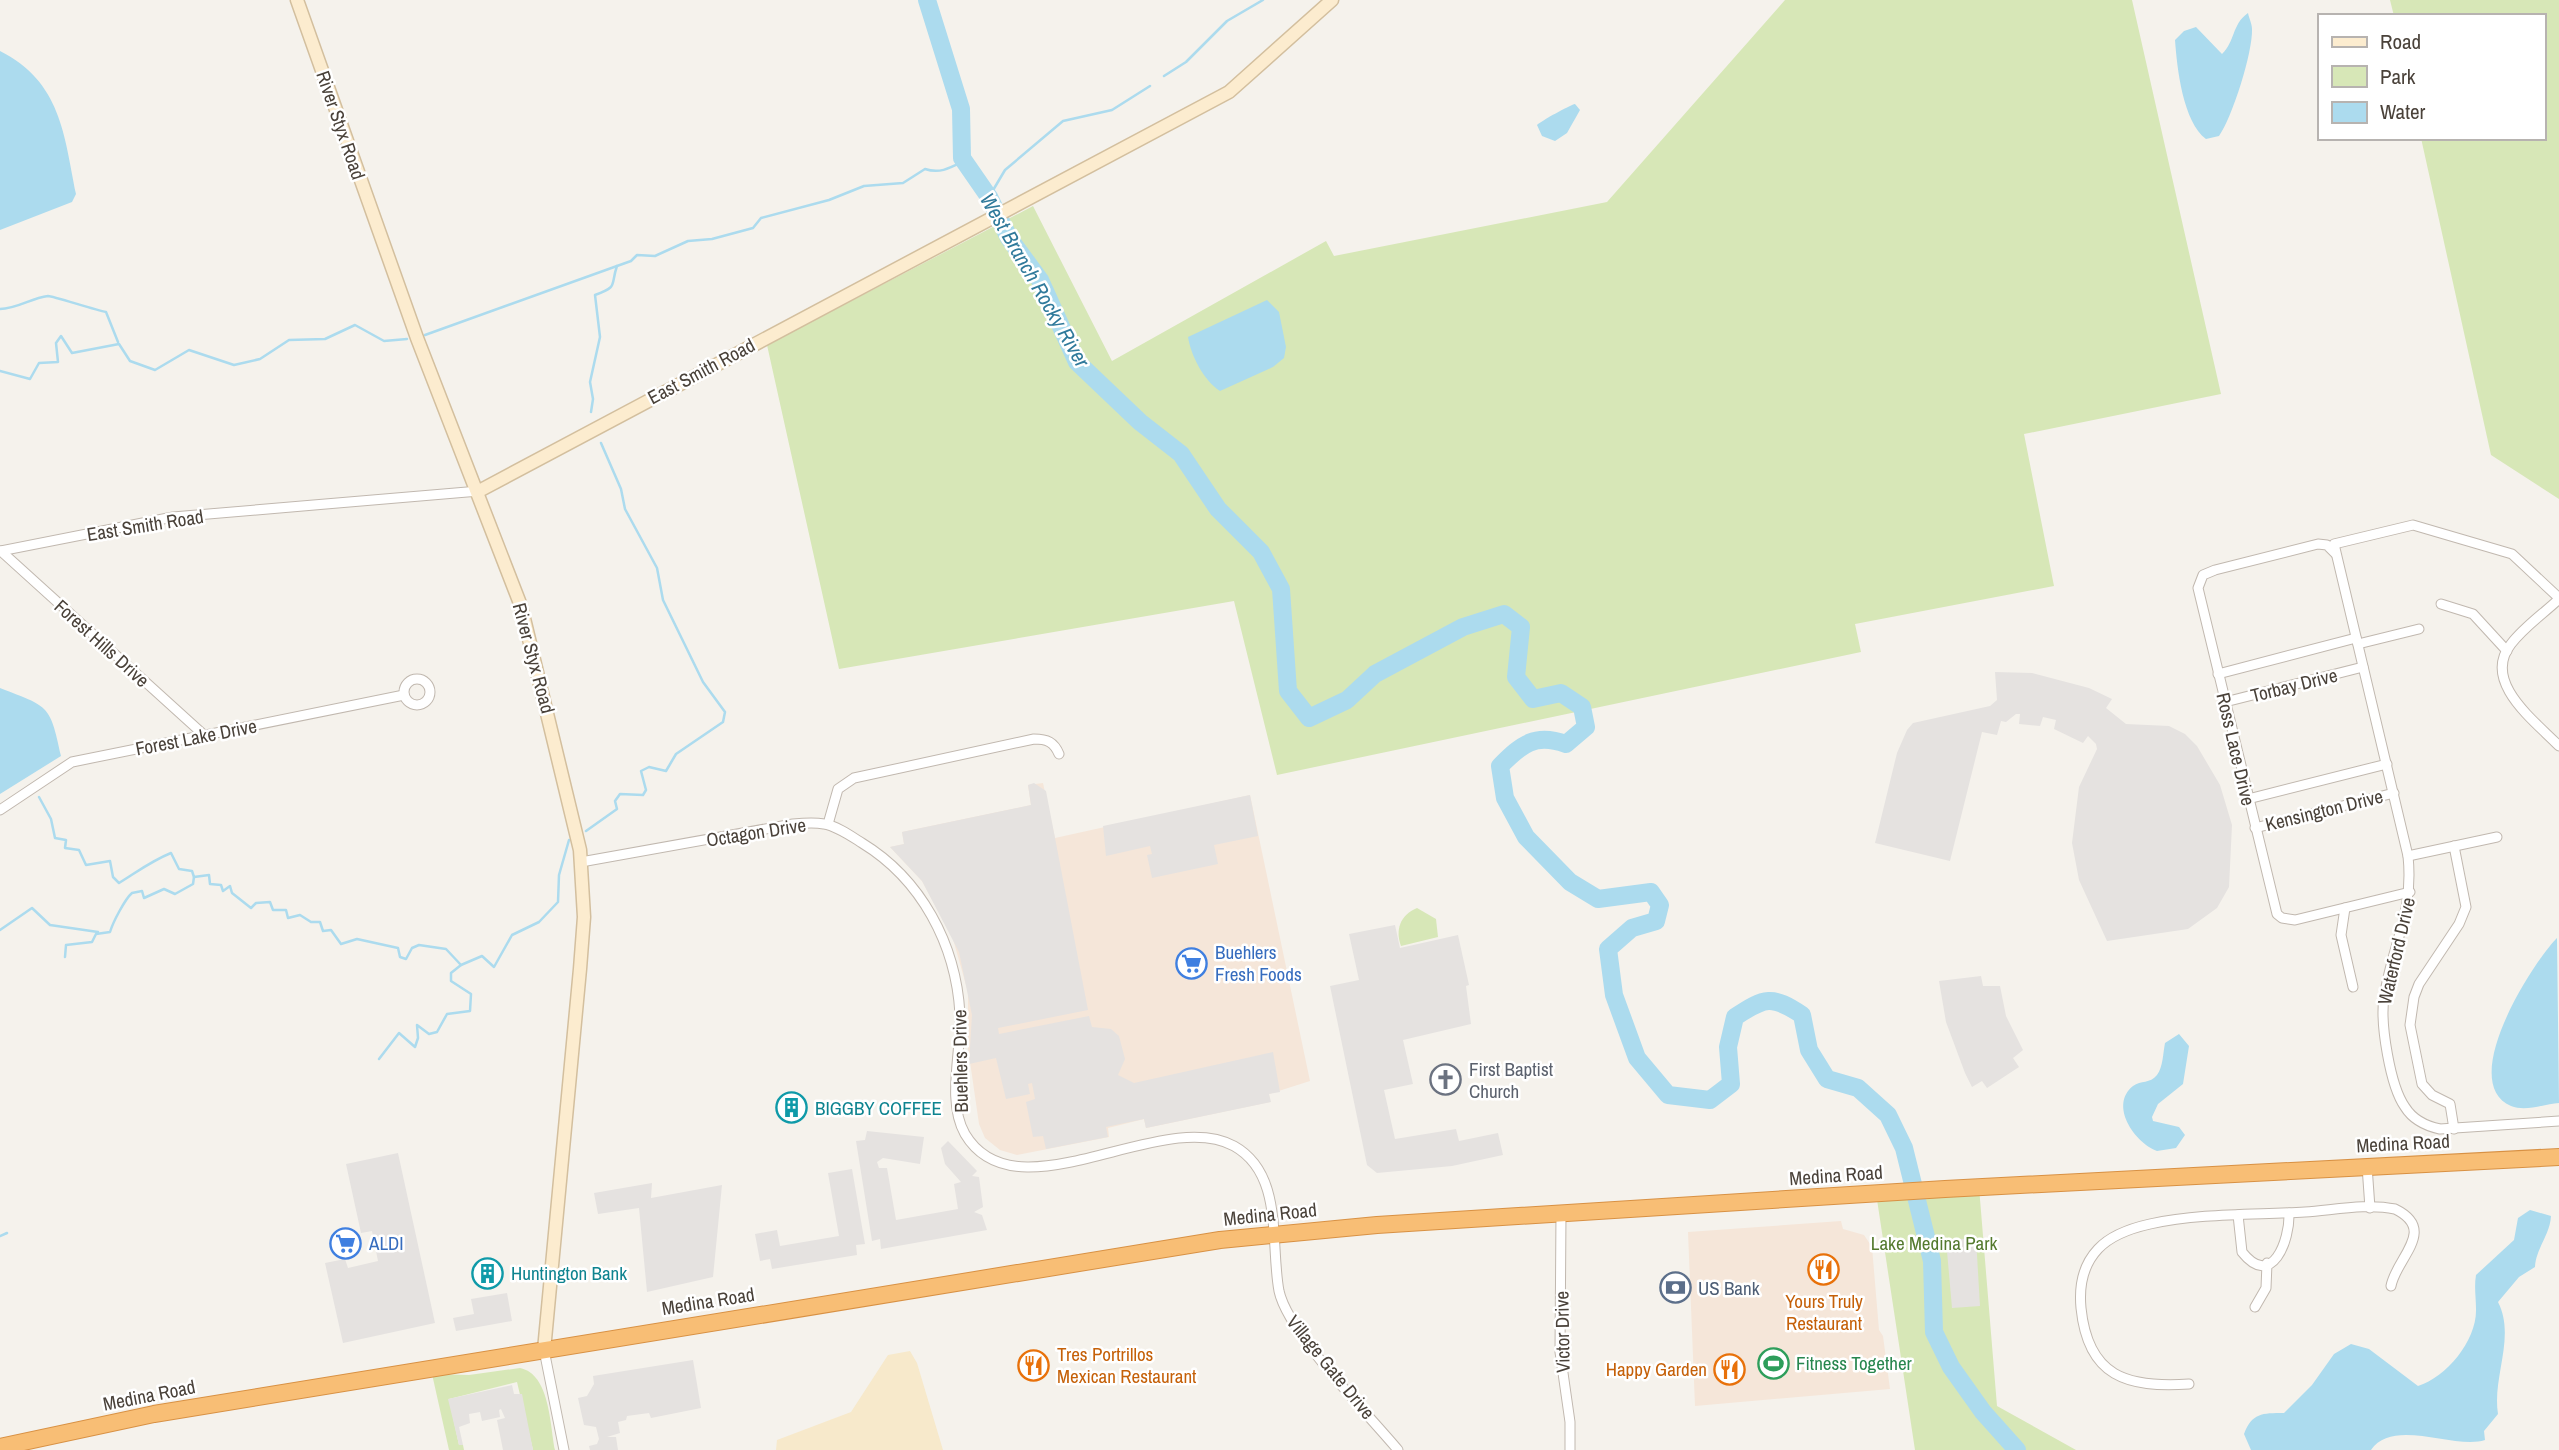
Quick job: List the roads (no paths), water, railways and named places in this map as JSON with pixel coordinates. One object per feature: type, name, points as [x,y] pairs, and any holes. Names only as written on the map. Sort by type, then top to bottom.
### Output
[{"type":"highway","name":"Medina Road","points":[[0,1447],[153,1414],[1168,1248],[1274,1235],[1886,1192],[2559,1157]]},
{"type":"street","name":"River Styx Road","points":[[297,0],[416,338],[521,606],[559,756],[581,862],[584,917],[544,1350]]},
{"type":"street","name":"East Smith Road","points":[[0,551],[173,517],[478,491],[1229,92],[1332,0]]},
{"type":"street","points":[[2336,555],[2334,544],[2413,525],[2512,554],[2559,598],[2507,651],[2502,670],[2508,690],[2559,746]]},
{"type":"street","name":"Ross Lace Drive","points":[[2336,555],[2328,545],[2318,544],[2211,571],[2203,575],[2198,588],[2274,907],[2282,918],[2295,920],[2345,908]]},
{"type":"street","name":"Forest Hills Drive","points":[[0,551],[204,735]]},
{"type":"street","name":"Waterford Drive","points":[[2336,555],[2408,856],[2410,892],[2407,916],[2384,995],[2384,1028],[2404,1106],[2411,1115],[2430,1126],[2454,1129],[2559,1121]]},
{"type":"street","points":[[2441,604],[2473,614],[2507,651]]},
{"type":"street","points":[[2218,674],[2419,629]]},
{"type":"street","name":"Torbay Drive","points":[[2225,702],[2363,667]]},
{"type":"street","name":"Forest Lake Drive","points":[[0,810],[72,762],[404,695]]},
{"type":"street","name":"Octagon Drive","points":[[581,862],[793,824],[828,824],[838,789],[854,778],[1034,739],[1056,745],[1059,754]]},
{"type":"street","points":[[2248,799],[2387,764]]},
{"type":"street","name":"Kensington Drive","points":[[2255,828],[2394,793]]},
{"type":"street","name":"Buehlers Drive","points":[[828,824],[890,862],[912,885],[944,939],[956,978],[960,1014],[957,1106],[964,1132],[982,1153],[1009,1165],[1027,1167],[1193,1136],[1209,1137],[1233,1145],[1248,1155],[1260,1172],[1268,1191],[1274,1235]]},
{"type":"street","points":[[2408,856],[2497,837]]},
{"type":"street","points":[[2454,846],[2466,907],[2459,924],[2419,984],[2410,1025],[2423,1084],[2432,1095],[2450,1104],[2454,1129]]},
{"type":"street","points":[[2353,987],[2341,934],[2345,908],[2410,892]]},
{"type":"street","points":[[2367,1166],[2370,1208]]},
{"type":"street","points":[[2189,1384],[2153,1386],[2129,1381],[2110,1372],[2091,1353],[2083,1327],[2079,1292],[2083,1272],[2098,1249],[2122,1232],[2152,1224],[2238,1215],[2395,1209],[2412,1225],[2413,1243],[2398,1265],[2391,1286]]},
{"type":"street","name":"Victor Drive","points":[[1561,1213],[1560,1352],[1570,1422],[1570,1450]]},
{"type":"street","points":[[2238,1215],[2242,1252],[2253,1262],[2267,1264],[2280,1256],[2286,1246],[2289,1213]]},
{"type":"street","name":"Village Gate Drive","points":[[1274,1235],[1279,1291],[1291,1321],[1398,1450]]},
{"type":"street","points":[[2255,1307],[2266,1288],[2267,1264]]},
{"type":"street","points":[[544,1350],[564,1450]]},
{"type":"water","points":[[2248,13],[2252,27],[2251,39],[2241,84],[2219,136],[2206,139],[2198,131],[2187,108],[2175,40],[2184,31],[2196,27],[2222,54],[2239,22]]},
{"type":"water","points":[[0,51],[36,78],[48,94],[63,131],[76,194],[72,202],[0,230]]},
{"type":"water","points":[[1575,104],[1580,110],[1567,133],[1555,141],[1542,136],[1537,125]]},
{"type":"water","points":[[1267,300],[1279,312],[1286,347],[1284,358],[1273,367],[1220,391],[1199,367],[1188,337]]},
{"type":"water","points":[[0,688],[28,699],[44,709],[54,726],[61,756],[0,794]]},
{"type":"water","points":[[2557,938],[2559,1103],[2517,1108],[2496,1093],[2492,1073],[2495,1049],[2517,995]]},
{"type":"water","points":[[2179,1034],[2189,1046],[2183,1084],[2158,1104],[2152,1117],[2153,1121],[2179,1127],[2185,1135],[2176,1148],[2157,1151],[2140,1140],[2133,1131],[2127,1122],[2123,1103],[2133,1086],[2157,1075],[2162,1064],[2165,1043]]},
{"type":"water","points":[[2530,1210],[2551,1216],[2550,1223],[2535,1267],[2519,1277],[2498,1302],[2505,1329],[2498,1386],[2498,1414],[2484,1431],[2485,1440],[2472,1442],[2409,1435],[2394,1436],[2381,1441],[2371,1450],[2251,1450],[2244,1434],[2254,1418],[2264,1414],[2284,1413],[2312,1385],[2334,1354],[2351,1344],[2369,1349],[2418,1386],[2439,1375],[2458,1356],[2471,1333],[2475,1321],[2476,1275],[2514,1240],[2518,1218]]},
{"type":"waterway","name":"West Branch Rocky River","points":[[927,0],[961,109],[962,158],[989,197],[1009,238],[1040,280],[1077,362],[1140,422],[1181,454],[1218,509],[1261,552],[1281,589],[1288,691],[1309,718],[1347,700],[1375,674],[1463,627],[1504,614],[1521,627],[1516,677],[1533,699],[1561,693],[1582,707],[1586,727],[1566,744],[1537,740],[1515,752],[1500,766],[1505,798],[1526,837],[1570,882],[1598,899],[1651,892],[1660,905],[1656,921],[1632,928],[1608,949],[1614,995],[1637,1058],[1668,1095],[1710,1100],[1731,1084],[1728,1047],[1735,1017],[1754,1005],[1769,1001],[1783,1004],[1802,1015],[1809,1050],[1827,1079],[1858,1088],[1888,1115],[1904,1148],[1932,1261],[1934,1332],[1951,1367],[1983,1412],[2017,1450]]},
{"type":"waterway","points":[[1164,76],[1186,62],[1227,21],[1263,0]]},
{"type":"waterway","points":[[989,197],[1005,170],[1063,121],[1112,110],[1150,86]]},
{"type":"waterway","points":[[591,412],[593,399],[590,382],[600,337],[595,295],[611,287],[617,266],[631,261],[637,255],[655,256],[688,241],[712,239],[753,228],[761,218],[829,200],[864,186],[903,183],[925,169],[940,171],[964,161]]},
{"type":"waterway","points":[[425,335],[617,266]]},
{"type":"waterway","points":[[0,309],[42,297],[58,298],[106,312],[118,342]]},
{"type":"waterway","points":[[0,371],[30,379],[39,363],[58,362],[56,343],[61,336],[72,353],[119,344],[130,361],[155,370],[189,350],[234,365],[260,359],[289,340],[325,339],[355,325],[384,341],[407,339]]},
{"type":"waterway","points":[[586,831],[617,809],[615,801],[620,794],[643,795],[646,790],[641,771],[649,767],[666,771],[676,754],[723,722],[725,712],[703,682],[663,600],[657,568],[625,509],[621,489],[601,443]]},
{"type":"waterway","points":[[39,797],[51,819],[55,838],[66,840],[65,848],[79,850],[86,865],[110,861],[113,877],[119,883],[171,853],[179,869],[192,871],[194,877],[209,875],[210,884],[221,885],[223,891],[230,886],[232,893],[251,908],[256,903],[270,902],[273,910],[286,910],[288,918],[300,915],[311,922],[320,922],[323,931],[331,930],[341,944],[357,939],[398,948],[400,957],[406,959],[412,948],[419,945],[446,949],[461,965],[482,956],[494,967],[512,935],[539,922],[558,902],[559,875],[569,840]]},
{"type":"waterway","points":[[65,957],[66,945],[92,942],[96,934],[110,932],[119,911],[132,893],[142,891],[144,898],[164,889],[175,894],[193,884],[194,877]]},
{"type":"waterway","points":[[0,930],[32,908],[50,925],[98,932]]},
{"type":"waterway","points":[[379,1059],[399,1033],[415,1047],[418,1038],[417,1025],[429,1034],[437,1032],[447,1014],[470,1011],[471,994],[451,981],[451,973],[461,965]]},
{"type":"waterway","points":[[0,1236],[7,1233]]},
{"type":"place","name":"Buehlers Fresh Foods","points":[[1192,963]]},
{"type":"place","name":"First Baptist Church","points":[[1446,1080]]},
{"type":"place","name":"BIGGBY COFFEE","points":[[792,1108]]},
{"type":"place","name":"ALDI","points":[[346,1243]]},
{"type":"place","name":"Yours Truly Restaurant","points":[[1824,1270]]},
{"type":"place","name":"Huntington Bank","points":[[488,1273]]},
{"type":"place","name":"US Bank","points":[[1675,1288]]},
{"type":"place","name":"Fitness Together","points":[[1773,1363]]},
{"type":"place","name":"Tres Portrillos Mexican Restaurant","points":[[1034,1365]]},
{"type":"place","name":"Happy Garden","points":[[1730,1369]]},
{"type":"park label","name":"Lake Medina Park","points":[[1934,1243]]}]
